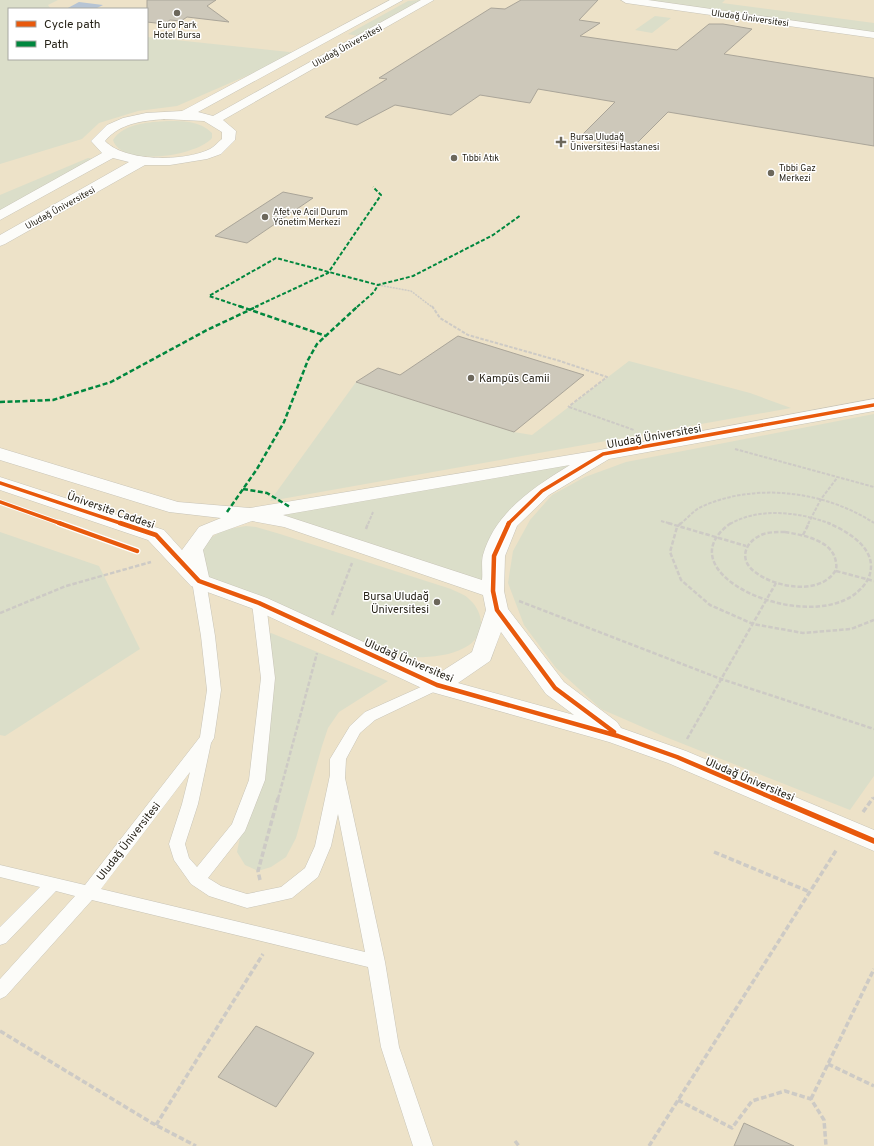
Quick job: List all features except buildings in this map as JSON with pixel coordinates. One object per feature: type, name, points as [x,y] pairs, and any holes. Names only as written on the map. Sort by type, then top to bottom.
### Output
[{"type":"street","name":"Uludağ Üniversitesi","points":[[184,115],[398,0]]},
{"type":"street","name":"Uludağ Üniversitesi","points":[[214,120],[429,0]]},
{"type":"street","name":"Uludağ Üniversitesi","points":[[626,0],[699,4],[791,12]]},
{"type":"street","name":"Uludağ Üniversitesi","points":[[699,4],[810,26],[874,35]]},
{"type":"street","points":[[810,26],[822,16]]},
{"type":"street","points":[[330,36],[357,40]]},
{"type":"street","points":[[260,74],[290,78]]},
{"type":"street","points":[[184,115],[214,120],[224,125],[229,131],[229,137],[224,145],[214,152],[178,160],[141,160],[111,154],[102,148],[98,141],[103,134],[112,127],[144,117],[184,115]]},
{"type":"street","name":"Uludağ Üniversitesi","points":[[0,216],[111,154]]},
{"type":"street","name":"Uludağ Üniversitesi","points":[[0,241],[141,160]]},
{"type":"street","name":"Uludağ Üniversitesi","points":[[618,736],[555,688],[495,600],[494,556],[508,524],[542,491],[603,454],[874,405]]},
{"type":"street","name":"Üniversite Caddesi","points":[[0,454],[176,508],[250,514]]},
{"type":"street","points":[[199,581],[192,550],[206,531],[250,514],[603,454]]},
{"type":"street","name":"Üniversite Caddesi","points":[[0,483],[156,534],[199,581]]},
{"type":"street","points":[[250,514],[289,522],[359,546],[495,600],[482,656],[437,685]]},
{"type":"street","name":"Uludağ Üniversitesi","points":[[199,581],[259,602],[437,685],[618,736],[678,757],[874,841]]},
{"type":"lane","name":"Uludağ Üniversitesi","points":[[0,991],[88,893],[207,738],[214,690],[208,636],[199,581]]},
{"type":"lane","points":[[197,880],[239,827],[257,780],[268,678],[259,602]]},
{"type":"lane","points":[[423,1146],[390,1047],[376,962],[338,775],[338,759],[354,730],[370,716],[437,685]]},
{"type":"lane","points":[[204,742],[190,804],[177,844],[182,860],[197,880],[214,891],[247,901],[286,893],[312,872],[323,846],[338,775]]},
{"type":"lane","name":"Uludağ Üniversitesi","points":[[0,870],[88,893],[376,962]]},
{"type":"lane","points":[[0,938],[53,884]]},
{"type":"path","points":[[378,285],[410,291],[430,304],[440,318],[468,335],[560,361],[607,377],[568,407],[669,442]]},
{"type":"path","points":[[732,448],[874,487]]},
{"type":"path","points":[[803,535],[813,518],[821,499],[837,478]]},
{"type":"path","points":[[264,898],[258,871],[315,659],[381,492]]},
{"type":"path","points":[[874,523],[862,515],[821,499],[777,492],[735,495],[700,507],[677,527],[670,552],[681,580],[710,606],[753,624],[803,633],[851,629],[874,620]]},
{"type":"path","points":[[783,513],[813,518],[840,529],[860,544],[871,562],[869,580],[855,595],[831,604],[800,607],[767,601],[739,589],[719,572],[711,554],[715,537],[730,523],[754,515],[783,513]]},
{"type":"path","points":[[661,522],[746,546]]},
{"type":"path","points":[[786,532],[803,535],[819,541],[831,550],[837,561],[836,571],[827,580],[813,585],[795,586],[776,583],[760,576],[748,567],[744,556],[746,546],[755,538],[768,533],[786,532]]},
{"type":"path","points":[[0,613],[66,586],[134,566],[177,556]]},
{"type":"path","points":[[836,571],[874,581]]},
{"type":"path","points":[[678,757],[776,583]]},
{"type":"path","points":[[495,600],[721,679],[874,729]]},
{"type":"path","points":[[649,1146],[849,831],[874,797]]},
{"type":"path","points":[[714,852],[810,892]]},
{"type":"path","points":[[156,1125],[273,938]]},
{"type":"path","points":[[811,1099],[874,969]]},
{"type":"path","points":[[0,1031],[156,1125],[196,1146]]},
{"type":"path","points":[[828,1064],[874,1086]]},
{"type":"path","points":[[678,1100],[732,1128],[752,1101],[785,1091],[811,1099],[824,1120],[826,1146]]},
{"type":"path","points":[[515,1141],[519,1146]]},
{"type":"shaded area","name":"Bursa Uludağ Üniversitesi","points":[[0,0],[874,0],[874,1146],[0,1146]]},
{"type":"green space","points":[[0,0],[58,0],[48,5],[50,8],[8,8],[8,60],[148,60],[148,37],[299,53],[177,106],[138,111],[99,123],[82,139],[0,164]]},
{"type":"green space","points":[[419,0],[422,2],[358,36],[348,34],[408,1]]},
{"type":"green space","points":[[626,0],[725,0],[722,3],[874,23],[874,35]]},
{"type":"green space","points":[[655,16],[671,18],[652,33],[635,30]]},
{"type":"green space","points":[[168,121],[197,124],[212,133],[212,138],[204,144],[191,150],[160,156],[130,154],[119,149],[113,140],[124,130],[138,124]]},
{"type":"green space","points":[[88,158],[95,159],[0,212],[0,195]]},
{"type":"green space","points":[[629,361],[750,393],[791,408],[270,501],[356,382],[514,432],[532,435]]},
{"type":"green space","points":[[874,414],[874,776],[850,810],[663,736],[601,709],[556,668],[524,625],[508,583],[513,551],[530,520],[552,495],[585,477],[626,462]]},
{"type":"green space","points":[[603,454],[508,524],[493,591],[250,514]]},
{"type":"green space","points":[[246,526],[256,527],[280,534],[451,589],[470,600],[479,612],[481,626],[479,632],[471,644],[457,651],[435,656],[406,657],[199,581],[192,550],[223,530]]},
{"type":"green space","points":[[0,532],[99,566],[140,649],[5,736],[0,735]]},
{"type":"green space","points":[[271,633],[388,681],[339,712],[328,728],[296,838],[286,857],[271,867],[258,871],[245,865],[237,852],[242,827],[262,771],[269,634]]},
{"type":"water","points":[[79,2],[103,5],[97,8],[68,8]]},
{"type":"marked path","points":[[0,402],[53,400],[111,382],[207,330],[328,273],[381,195],[373,187]]},
{"type":"marked path","points":[[326,336],[209,296],[276,258],[378,285],[413,276],[493,235],[521,215]]},
{"type":"marked path","points":[[227,512],[257,469],[284,422],[308,360],[317,344],[374,292],[378,285]]},
{"type":"marked path","points":[[243,489],[267,493],[290,507]]},
{"type":"cycle path","points":[[614,732],[555,688],[497,610],[493,591],[494,556],[508,524],[542,491],[603,454],[874,405]]},
{"type":"cycle path","points":[[0,483],[156,535],[199,581],[259,603],[437,685],[618,736],[677,757],[874,841]]},
{"type":"cycle path","points":[[0,502],[137,551]]},
{"type":"place","name":"Euro Park Hotel Bursa","points":[[177,13]]},
{"type":"place","name":"Bursa Uludağ Üniversitesi Hastanesi","points":[[561,142]]},
{"type":"place","name":"Tıbbi Atık","points":[[454,158]]},
{"type":"place","name":"Tıbbi Gaz Merkezi","points":[[771,173]]},
{"type":"place","name":"Afet ve Acil Durum Yönetim Merkezi","points":[[265,217]]},
{"type":"place","name":"Kampüs Camii","points":[[471,378]]},
{"type":"place","name":"Bursa Uludağ Üniversitesi","points":[[437,602]]}]
